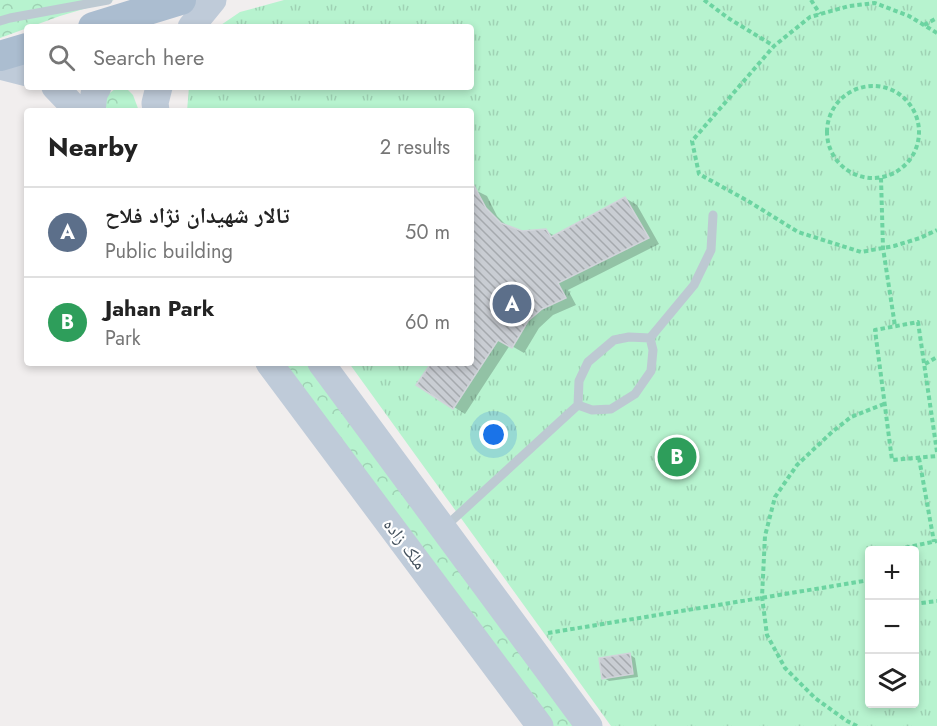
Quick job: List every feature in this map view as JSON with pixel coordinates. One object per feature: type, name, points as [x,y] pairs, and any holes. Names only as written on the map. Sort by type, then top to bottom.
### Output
[{"type":"main road","points":[[103,24],[181,0]]},
{"type":"main road","points":[[193,24],[213,0]]},
{"type":"main road","points":[[0,56],[24,49]]},
{"type":"main road","points":[[0,66],[24,72]]},
{"type":"main road","points":[[58,90],[75,108]]},
{"type":"main road","points":[[92,108],[96,90]]},
{"type":"main road","name":"ملک زاده","points":[[271,366],[540,726]]},
{"type":"main road","points":[[323,366],[590,726]]},
{"type":"lane","points":[[0,21],[108,0]]},
{"type":"lane","points":[[650,338],[694,285],[711,250],[713,215]]},
{"type":"lane","points":[[444,528],[578,405],[579,381],[588,362],[614,340],[629,337],[650,338]]},
{"type":"lane","points":[[578,405],[592,410],[611,409],[635,394],[651,371],[653,350],[650,338]]},
{"type":"path","points":[[704,0],[728,18],[774,46]]},
{"type":"path","points":[[811,0],[820,14]]},
{"type":"path","points":[[937,33],[909,16],[876,1],[849,6],[810,18],[774,46],[692,141],[699,174],[798,232],[861,252],[920,238],[937,230]]},
{"type":"path","points":[[924,25],[937,18]]},
{"type":"path","points":[[866,85],[886,86],[905,96],[917,114],[921,134],[914,154],[901,170],[881,178],[860,177],[842,167],[830,150],[826,129],[832,109],[846,93],[866,85]]},
{"type":"path","points":[[881,178],[883,248],[895,326]]},
{"type":"path","points":[[918,322],[925,364],[937,454],[892,460],[874,330],[918,322]]},
{"type":"path","points":[[925,364],[937,357]]},
{"type":"path","points":[[857,726],[815,698],[785,668],[767,635],[762,597],[765,536],[775,497],[797,465],[851,417],[884,404]]},
{"type":"path","points":[[914,546],[935,542],[918,458]]},
{"type":"path","points":[[524,637],[865,581]]},
{"type":"path","points":[[919,603],[937,601]]},
{"type":"green space","points":[[0,0],[114,0],[38,24],[24,24],[24,29],[0,38]]},
{"type":"green space","points":[[284,0],[937,0],[937,726],[611,726],[351,366],[474,366],[474,108],[187,108],[189,90],[474,90],[474,24],[222,24],[240,12]]},
{"type":"green space","points":[[114,90],[128,90],[133,95],[138,108],[106,108],[106,96]]},
{"type":"green space","points":[[280,366],[309,366],[578,726],[552,726]]},
{"type":"building","points":[[474,186],[486,208],[501,223],[522,231],[546,229],[551,237],[625,197],[649,238],[558,283],[566,298],[542,309],[528,321],[512,348],[498,340],[453,409],[416,385],[429,366],[474,366]]},
{"type":"building","points":[[630,653],[633,674],[602,679],[599,658]]},
{"type":"place","name":"تالار شهیدان نژاد فلاح","points":[[512,304]]},
{"type":"place","name":"Jahan Park","points":[[677,457]]}]
